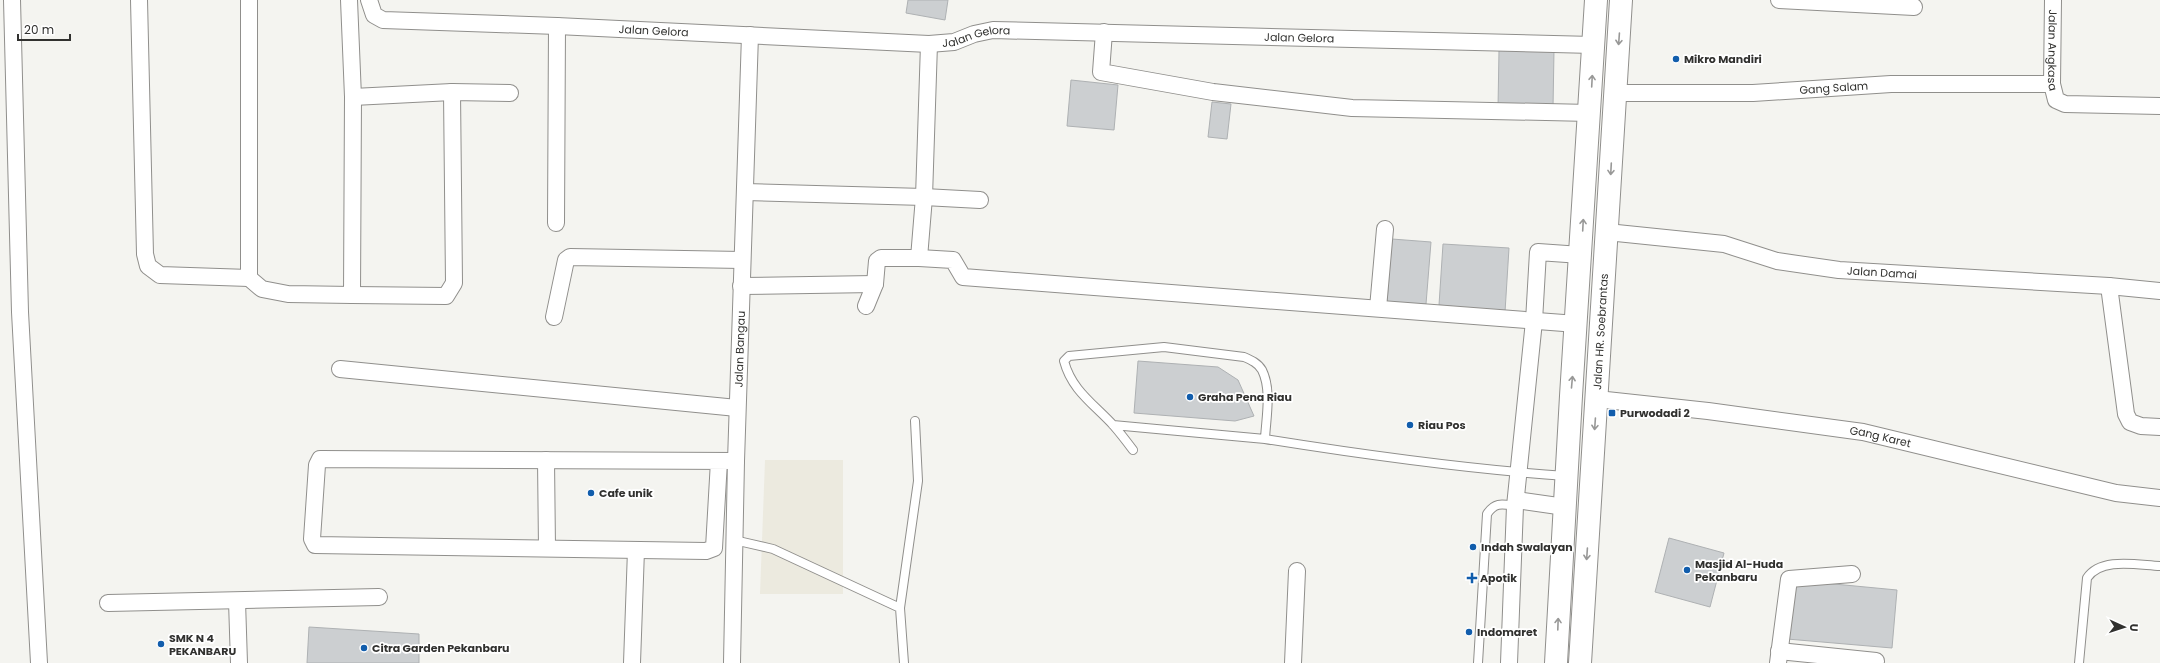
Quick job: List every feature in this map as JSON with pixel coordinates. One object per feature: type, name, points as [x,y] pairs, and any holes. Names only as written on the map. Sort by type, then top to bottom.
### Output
[{"type":"main road","points":[[1556,663],[1596,0]]},
{"type":"main road","name":"Jalan HR. Soebrantas","points":[[1580,663],[1622,0]]},
{"type":"street","points":[[12,0],[20,312],[39,663]]},
{"type":"street","points":[[139,0],[144,254],[148,266],[160,275],[249,278],[262,289],[288,294],[446,296],[454,283],[452,92]]},
{"type":"street","points":[[249,0],[249,278]]},
{"type":"street","points":[[349,0],[353,97],[352,296]]},
{"type":"street","name":"Jalan Gelora","points":[[369,0],[374,15],[383,20],[557,26],[929,44],[954,42],[974,34],[993,30],[1593,45]]},
{"type":"street","points":[[1779,0],[1914,7]]},
{"type":"street","name":"Jalan Angkasa","points":[[2053,0],[2052,84],[2056,100],[2065,104],[2160,106]]},
{"type":"street","points":[[556,223],[557,26]]},
{"type":"street","points":[[1104,32],[1101,72],[1213,92],[1352,108],[1590,113]]},
{"type":"street","name":"Jalan Bangau","points":[[732,663],[737,408],[750,35]]},
{"type":"street","points":[[919,258],[924,197],[929,44]]},
{"type":"street","name":"Gang Salam","points":[[1616,93],[1753,93],[1891,84],[2052,84]]},
{"type":"street","points":[[353,97],[452,92],[510,93]]},
{"type":"street","points":[[745,192],[980,200]]},
{"type":"street","points":[[1378,308],[1385,229]]},
{"type":"street","name":"Jalan Damai","points":[[1607,232],[1724,244],[1777,261],[1839,270],[2109,286],[2160,291]]},
{"type":"street","points":[[1509,663],[1515,503],[1534,321],[1538,252],[1581,255]]},
{"type":"street","points":[[554,317],[566,260],[570,257],[742,260]]},
{"type":"street","points":[[866,306],[875,284],[877,262],[880,258],[919,258],[953,260],[963,277],[1576,324]]},
{"type":"street","points":[[741,286],[875,284]]},
{"type":"street","points":[[2109,286],[2126,414],[2130,422],[2141,426],[2160,427]]},
{"type":"street","points":[[340,369],[737,408]]},
{"type":"street","name":"Gang Karet","points":[[1597,400],[1708,411],[1863,432],[2116,493],[2160,498]]},
{"type":"street","points":[[719,461],[714,548],[706,551],[315,545],[312,539],[316,465],[320,459],[736,461]]},
{"type":"street","points":[[546,460],[547,548]]},
{"type":"street","points":[[1515,503],[1565,508]]},
{"type":"street","points":[[632,663],[636,550]]},
{"type":"street","points":[[1293,663],[1297,571]]},
{"type":"street","points":[[1852,574],[1789,579],[1779,657],[1876,661]]},
{"type":"street","points":[[108,603],[379,597]]},
{"type":"street","points":[[237,601],[239,663]]},
{"type":"lane","points":[[1134,450],[1113,425],[1084,398],[1066,369],[1064,361],[1069,356],[1164,347],[1244,356],[1255,362],[1262,369],[1267,390],[1265,439]]},
{"type":"lane","points":[[904,663],[900,608],[918,481],[916,421]]},
{"type":"lane","points":[[1113,425],[1265,439],[1328,450],[1519,473],[1567,476]]},
{"type":"lane","points":[[1478,663],[1487,514],[1492,507],[1497,504],[1515,503]]},
{"type":"lane","points":[[734,540],[773,549],[900,608]]},
{"type":"lane","points":[[2079,663],[2086,578],[2091,571],[2098,567],[2121,564],[2160,566]]},
{"type":"shaded area","points":[[765,460],[843,460],[843,594],[760,594]]},
{"type":"building","points":[[908,0],[948,0],[945,20],[906,13]]},
{"type":"building","points":[[1499,50],[1554,50],[1553,108],[1498,108]]},
{"type":"building","points":[[1071,80],[1118,85],[1114,130],[1067,126]]},
{"type":"building","points":[[1212,102],[1231,104],[1227,139],[1208,137]]},
{"type":"building","points":[[1392,239],[1431,242],[1426,304],[1387,303]]},
{"type":"building","points":[[1443,244],[1509,248],[1505,312],[1439,305]]},
{"type":"building","name":"Graha Pena Riau","points":[[1138,361],[1218,367],[1238,380],[1254,416],[1235,421],[1134,413]]},
{"type":"building","points":[[1669,538],[1724,553],[1710,607],[1655,592]]},
{"type":"building","points":[[1792,580],[1897,590],[1892,648],[1787,639]]},
{"type":"building","name":"Citra Garden Pekanbaru","points":[[309,627],[419,634],[419,663],[307,663]]},
{"type":"place","name":"Mikro Mandiri","points":[[1676,59]]},
{"type":"place","name":"Graha Pena Riau","points":[[1190,397]]},
{"type":"place","name":"Purwodadi 2","points":[[1612,413]]},
{"type":"place","name":"Riau Pos","points":[[1410,425]]},
{"type":"place","name":"Cafe unik","points":[[591,493]]},
{"type":"place","name":"Indah Swalayan","points":[[1473,547]]},
{"type":"place","name":"Masjid Al-Huda Pekanbaru","points":[[1687,570]]},
{"type":"place","name":"Apotik","points":[[1472,578]]},
{"type":"place","name":"Indomaret","points":[[1469,632]]},
{"type":"place","name":"SMK N 4 PEKANBARU","points":[[161,644]]},
{"type":"place","name":"Citra Garden Pekanbaru","points":[[364,648]]}]
